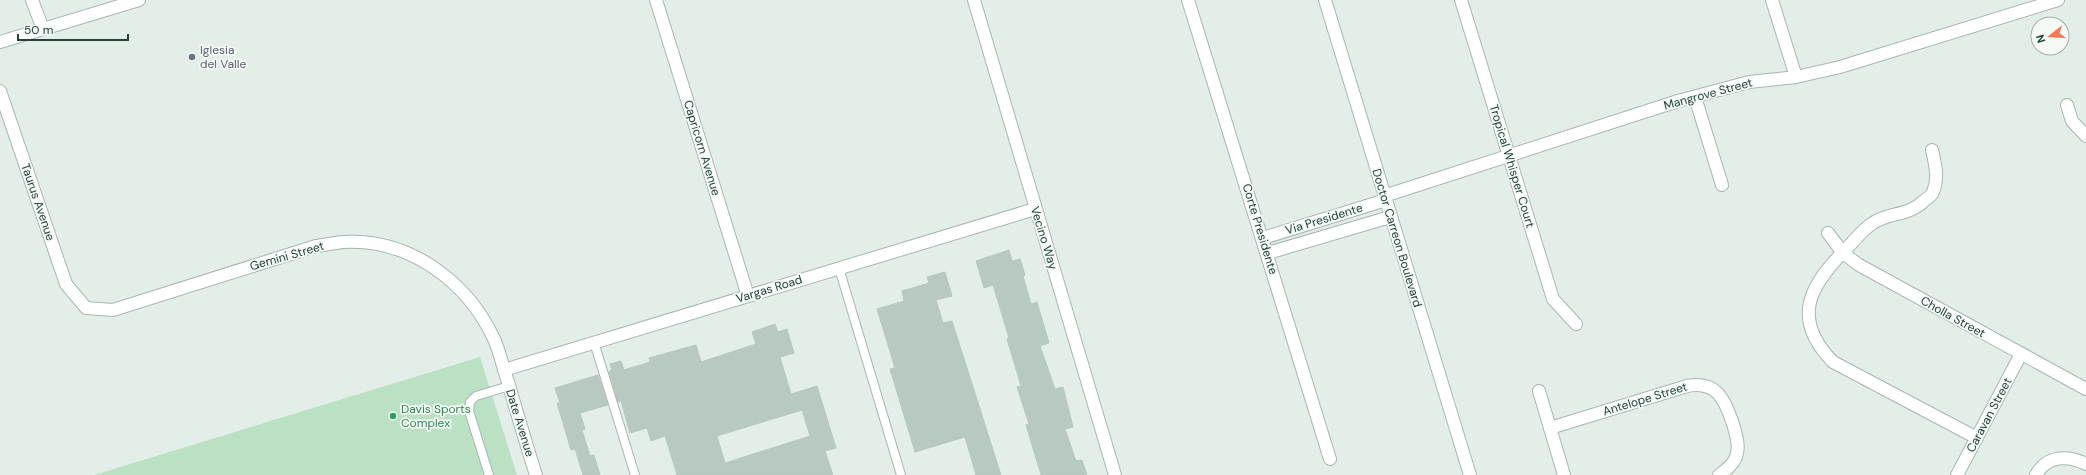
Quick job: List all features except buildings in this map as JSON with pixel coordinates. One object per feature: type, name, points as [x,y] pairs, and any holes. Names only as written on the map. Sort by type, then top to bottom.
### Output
[{"type":"street","points":[[32,0],[43,29]]},
{"type":"street","points":[[0,42],[43,29],[110,4],[139,0]]},
{"type":"street","name":"Capricorn Avenue","points":[[656,0],[748,296]]},
{"type":"street","name":"Vecino Way","points":[[974,0],[1035,210],[1115,475]]},
{"type":"street","name":"Corte Presidente","points":[[1188,0],[1268,254],[1330,459]]},
{"type":"street","name":"Doctor Carreon Boulevard","points":[[1325,0],[1470,475]]},
{"type":"street","name":"Tropical Whisper Court","points":[[1461,0],[1553,300],[1576,324]]},
{"type":"street","points":[[1772,0],[1796,77]]},
{"type":"street","name":"Mangrove Street","points":[[1385,198],[1509,156],[1695,97],[1749,82],[1796,77],[1840,67],[2058,0]]},
{"type":"street","name":"Taurus Avenue","points":[[0,91],[66,284],[86,308]]},
{"type":"street","points":[[1695,97],[1722,185]]},
{"type":"street","points":[[2067,105],[2072,121],[2086,136]]},
{"type":"street","points":[[1932,150],[1936,172],[1933,192],[1917,208],[1874,222],[1843,252],[1821,277],[1809,300],[1809,315],[1812,332],[1820,348],[1833,362],[1977,438]]},
{"type":"street","name":"Via Presidente","points":[[1263,238],[1385,198]]},
{"type":"street","name":"Vargas Road","points":[[504,370],[1035,210]]},
{"type":"street","name":"Via Presidente","points":[[1268,254],[1390,217]]},
{"type":"street","name":"Cholla Street","points":[[1828,233],[1843,252],[1859,265],[2086,389]]},
{"type":"street","name":"Gemini Street","points":[[86,308],[113,310],[316,246],[344,242],[372,244],[410,255],[433,266],[457,286],[478,310],[495,340],[504,370]]},
{"type":"street","name":"Caravan Street","points":[[1957,475],[2021,354]]},
{"type":"street","name":"Date Avenue","points":[[504,370],[536,475]]},
{"type":"street","name":"Antelope Street","points":[[1550,428],[1687,386],[1696,384],[1710,387],[1719,394],[1727,404],[1738,441],[1736,458],[1729,467],[1719,475]]},
{"type":"street","points":[[1538,391],[1564,475]]},
{"type":"street","points":[[2036,475],[2044,465],[2056,459],[2075,459],[2086,464]]},
{"type":"lane","points":[[839,268],[901,475]]},
{"type":"lane","points":[[594,342],[635,475]]},
{"type":"lane","points":[[489,475],[470,411],[470,402],[476,396],[509,386]]},
{"type":"green space","name":"Davis Sports Complex","points":[[480,357],[517,475],[94,475]]},
{"type":"place","name":"Iglesia del Valle","points":[[192,57]]},
{"type":"place","name":"Davis Sports Complex","points":[[393,416]]}]
